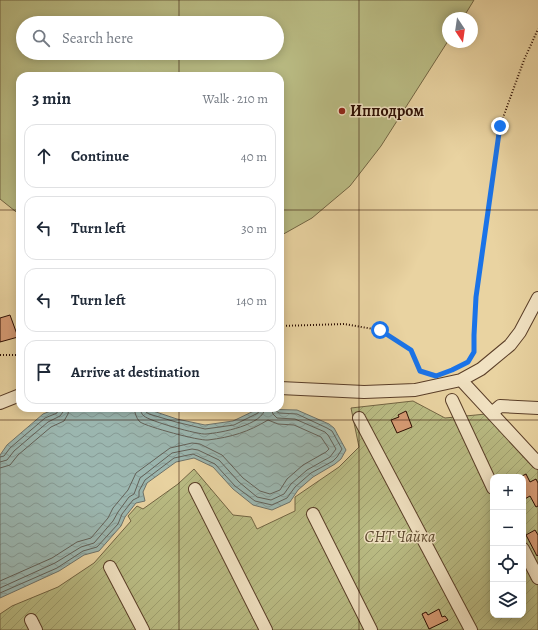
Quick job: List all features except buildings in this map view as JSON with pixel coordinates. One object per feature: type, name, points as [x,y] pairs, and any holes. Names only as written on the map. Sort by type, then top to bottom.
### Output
[{"type":"street","points":[[284,388],[364,392],[415,390],[461,380],[481,369],[510,345],[520,332],[538,298]]},
{"type":"street","points":[[461,380],[538,463]]},
{"type":"street","points":[[0,403],[16,397]]},
{"type":"street","points":[[452,400],[490,482]]},
{"type":"street","points":[[492,413],[500,406],[538,408]]},
{"type":"street","points":[[359,418],[471,630]]},
{"type":"street","points":[[195,488],[266,630]]},
{"type":"street","points":[[313,514],[371,630]]},
{"type":"street","points":[[526,555],[538,578]]},
{"type":"street","points":[[110,567],[143,630]]},
{"type":"path","points":[[463,365],[468,362],[474,352],[476,297],[500,126],[524,60],[538,29]]},
{"type":"path","points":[[284,326],[344,324],[380,330],[411,350],[420,371],[431,374]]},
{"type":"path","points":[[0,354],[16,355]]},
{"type":"green space","name":"Ипподром","points":[[0,0],[474,0],[467,12],[442,12],[442,48],[444,48],[381,146],[350,186],[312,218],[284,234],[284,72],[16,72],[16,212],[0,199]]},
{"type":"green space","name":"СНТ Чайка","points":[[413,401],[445,418],[486,414],[538,465],[538,630],[0,630],[0,614],[12,606],[58,587],[94,563],[131,521],[128,516],[137,506],[143,509],[178,484],[194,469],[233,515],[251,517],[257,529],[295,511],[295,497],[339,467],[359,447],[351,408]]},
{"type":"water","points":[[284,410],[297,410],[329,424],[334,428],[346,450],[341,459],[335,464],[313,477],[298,490],[290,502],[272,510],[253,505],[233,489],[213,467],[194,458],[176,462],[147,483],[143,492],[145,501],[136,503],[125,517],[121,526],[99,551],[84,555],[59,571],[0,598],[0,455],[7,445],[43,414],[48,412],[156,412],[177,419],[205,425],[233,421],[252,412],[284,412]]},
{"type":"place","name":"Ипподром","points":[[342,111]]},
{"type":"route","points":[[380,330],[411,350],[420,371],[436,376],[468,362],[474,352],[476,297],[500,126]]}]
